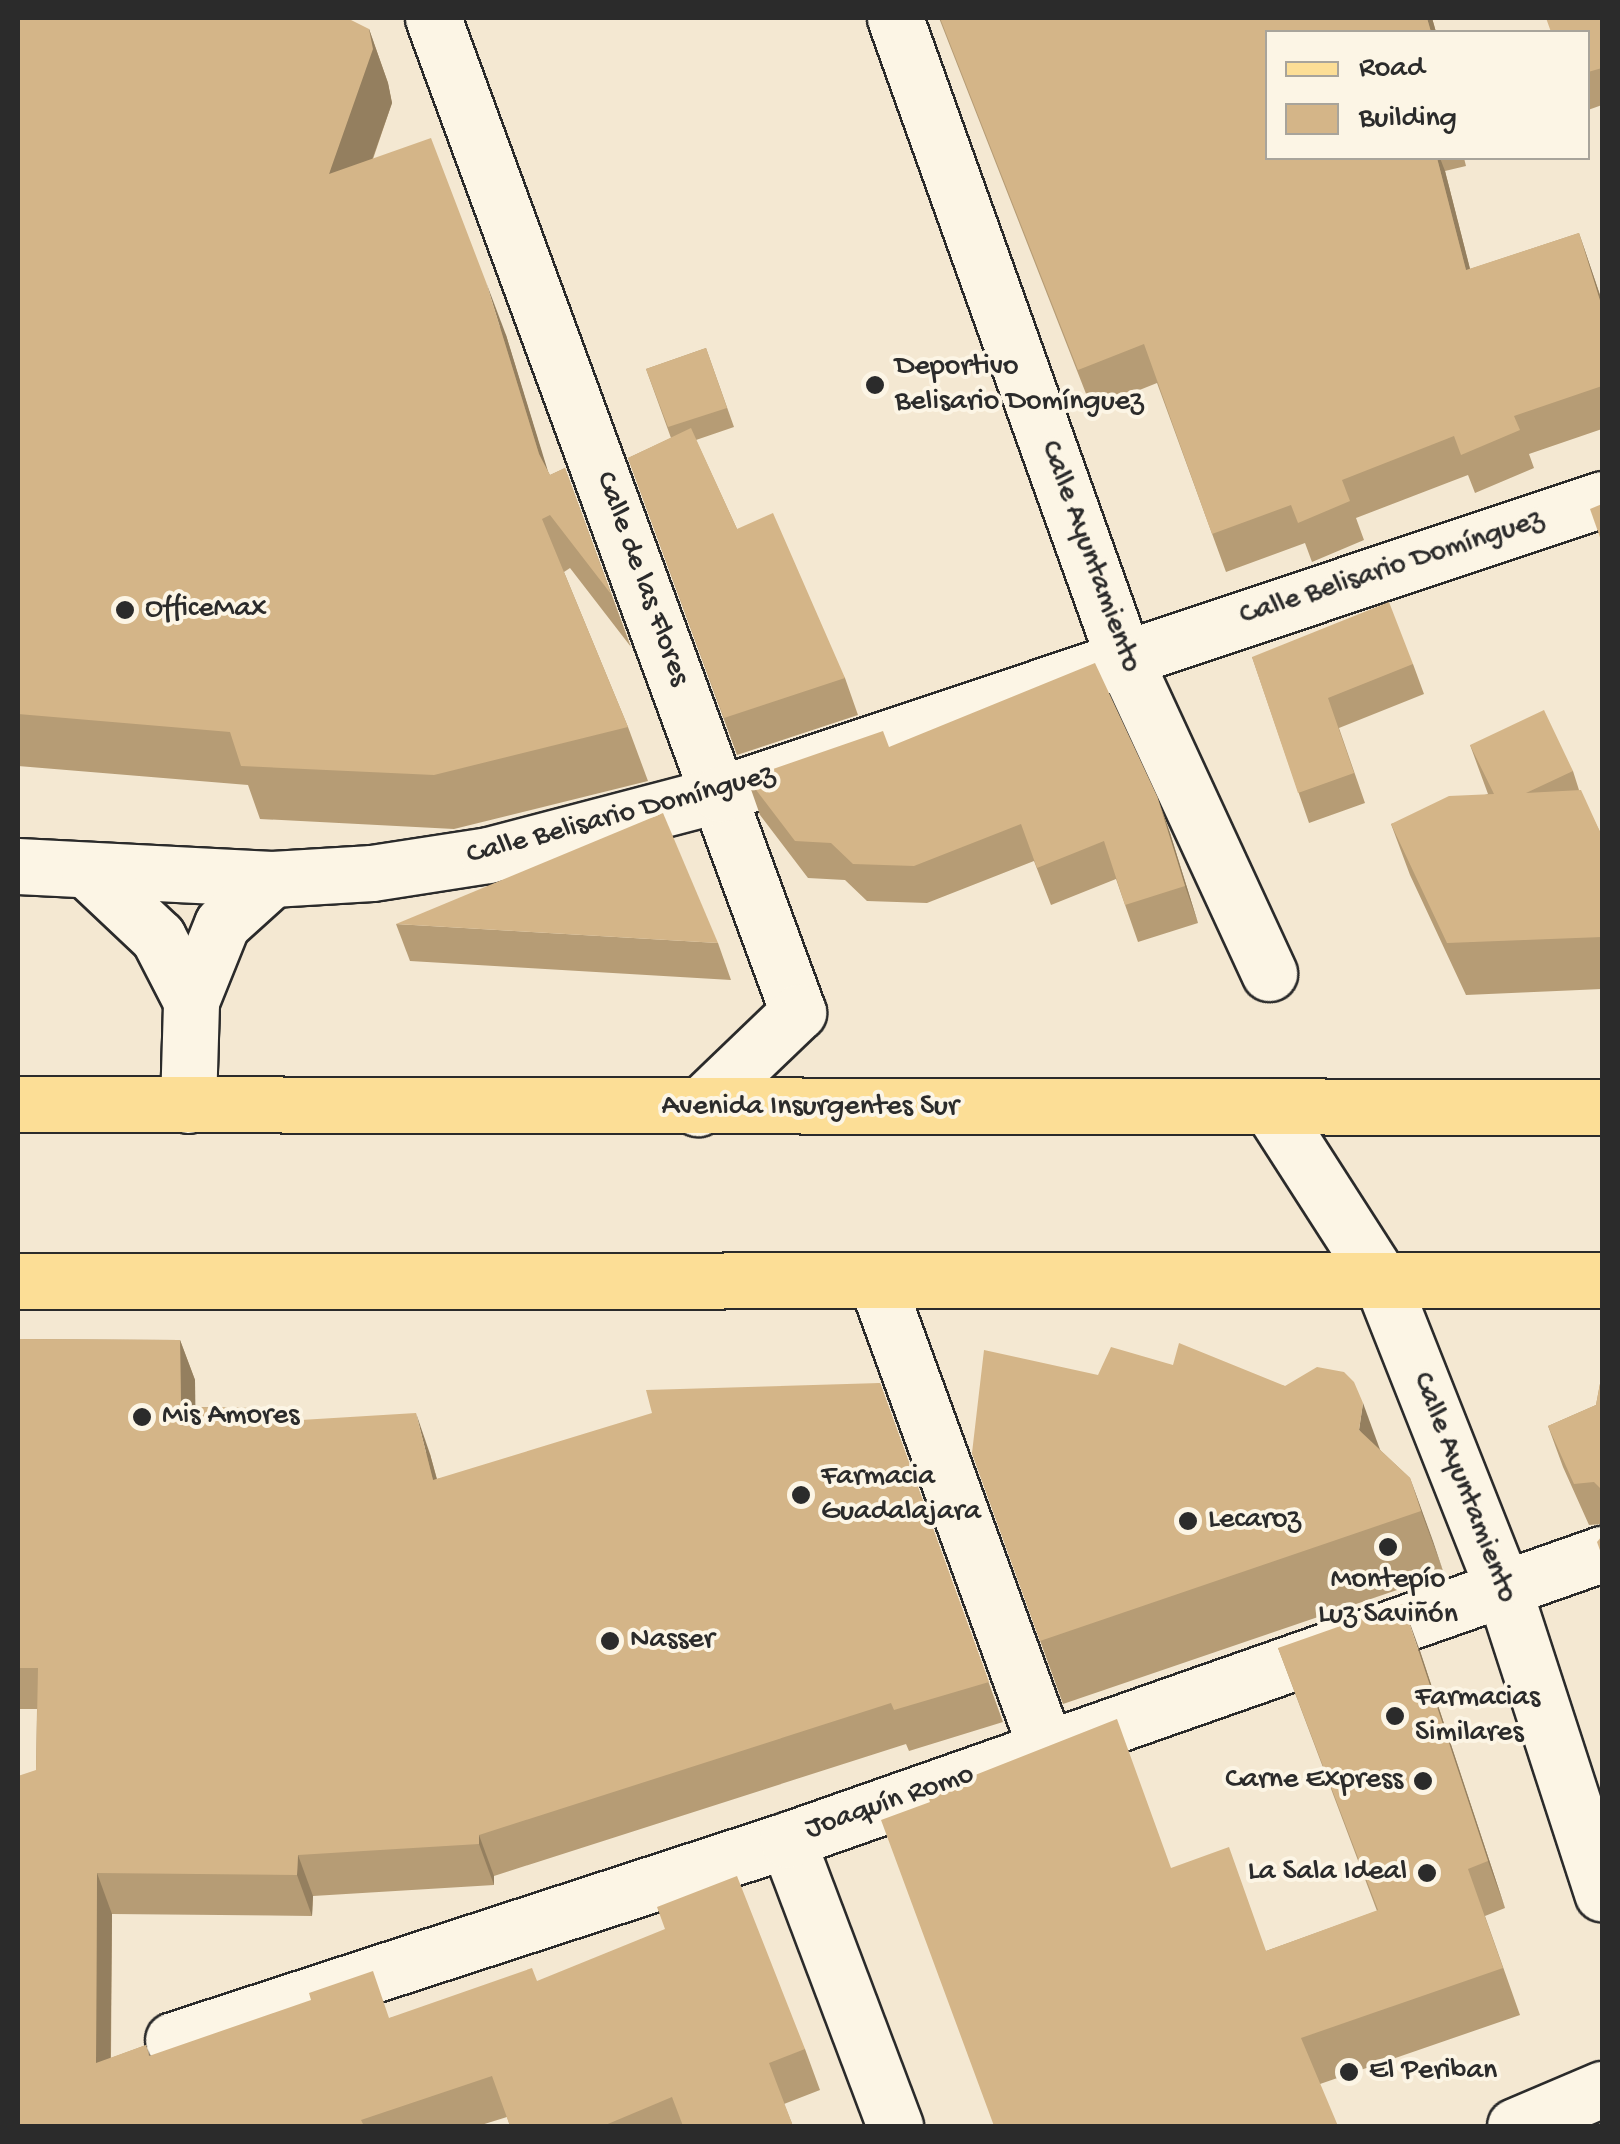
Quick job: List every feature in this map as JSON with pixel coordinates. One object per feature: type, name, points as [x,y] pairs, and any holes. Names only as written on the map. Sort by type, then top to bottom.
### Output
[{"type":"main road","name":"Avenida Insurgentes Sur","points":[[18,1104],[1602,1108]]},
{"type":"main road","points":[[18,1281],[1602,1280]]},
{"type":"street","name":"Calle de las Flores","points":[[433,18],[798,1012],[698,1108]]},
{"type":"street","name":"Calle Ayuntamiento","points":[[895,18],[1124,659],[1268,973]]},
{"type":"street","name":"Calle Belisario Domínguez","points":[[18,866],[272,879],[372,874],[488,855],[720,794],[1602,500]]},
{"type":"street","points":[[89,872],[158,936],[190,1001]]},
{"type":"street","points":[[188,1105],[190,1001],[222,924],[272,879]]},
{"type":"street","name":"Calle Ayuntamiento","points":[[1270,1107],[1381,1280],[1504,1591],[1602,1893]]},
{"type":"street","points":[[876,1281],[1046,1748]]},
{"type":"street","name":"Joaquín Romo","points":[[173,2040],[787,1840],[1602,1554]]},
{"type":"street","points":[[787,1840],[895,2126]]},
{"type":"street","points":[[1515,2126],[1602,2089]]},
{"type":"building","points":[[18,18],[347,18],[369,29],[373,49],[329,174],[431,138],[486,282],[539,454],[550,475],[565,468],[611,594],[550,515],[542,519],[628,727],[434,775],[241,766],[230,732],[18,714]]},
{"type":"building","points":[[940,18],[1427,18],[1430,30],[1265,30],[1265,160],[1438,160],[1466,270],[1579,233],[1602,307],[1602,386],[1514,416],[1520,430],[1461,455],[1454,436],[1342,480],[1350,501],[1298,523],[1291,505],[1212,534],[1144,344],[1078,370]]},
{"type":"building","points":[[1546,18],[1602,18],[1602,68],[1590,71],[1590,30],[1550,30]]},
{"type":"building","points":[[706,348],[727,408],[668,427],[646,369]]},
{"type":"building","points":[[691,428],[737,529],[773,513],[845,678],[724,718],[628,458]]},
{"type":"building","points":[[1602,504],[1602,543],[1590,509]]},
{"type":"building","points":[[1389,602],[1413,664],[1328,698],[1354,773],[1298,793],[1252,657]]},
{"type":"building","points":[[1095,663],[1157,796],[1185,886],[1125,905],[1104,841],[1037,868],[1021,824],[914,866],[853,864],[831,843],[795,841],[747,778],[883,731],[889,747]]},
{"type":"building","points":[[1544,710],[1573,771],[1526,793],[1581,790],[1602,836],[1602,937],[1447,943],[1391,824],[1449,796],[1494,794],[1470,745]]},
{"type":"building","points":[[663,813],[718,943],[396,924]]},
{"type":"building","points":[[18,1339],[180,1340],[181,1407],[254,1408],[253,1423],[416,1413],[433,1480],[652,1413],[646,1390],[880,1383],[989,1682],[894,1710],[891,1703],[479,1835],[479,1844],[298,1855],[297,1875],[97,1873],[96,2063],[146,2045],[149,2056],[311,2000],[309,1993],[373,1971],[389,2018],[532,1968],[537,1981],[665,1929],[657,1907],[737,1876],[805,2049],[769,2063],[793,2126],[683,2126],[672,2097],[603,2126],[510,2126],[492,2076],[361,2120],[364,2126],[18,2126],[18,1776],[36,1770],[38,1668],[18,1668]]},
{"type":"building","points":[[1179,1343],[1285,1386],[1317,1367],[1344,1372],[1354,1382],[1363,1403],[1359,1430],[1410,1478],[1421,1511],[1040,1641],[972,1453],[984,1350],[1098,1375],[1111,1347],[1173,1365]]},
{"type":"building","points":[[1602,1373],[1602,1490],[1594,1482],[1574,1484],[1548,1426],[1596,1405]]},
{"type":"building","points":[[1403,1604],[1488,1861],[1468,1869],[1503,1968],[1301,2038],[1338,2126],[994,2126],[881,1820],[930,1802],[927,1794],[1117,1719],[1171,1868],[1229,1847],[1266,1951],[1378,1910],[1278,1648]]},
{"type":"place","name":"Deportivo Belisario Domínguez","points":[[875,385]]},
{"type":"place","name":"OfficeMax","points":[[125,610]]},
{"type":"place","name":"Mis Amores","points":[[142,1417]]},
{"type":"place","name":"Farmacia Guadalajara","points":[[801,1495]]},
{"type":"place","name":"Lecaroz","points":[[1188,1521]]},
{"type":"place","name":"Montepío Luz Saviñón","points":[[1388,1547]]},
{"type":"place","name":"Nasser","points":[[610,1641]]},
{"type":"place","name":"Farmacias Similares","points":[[1395,1716]]},
{"type":"place","name":"Carne Express","points":[[1423,1781]]},
{"type":"place","name":"La Sala Ideal","points":[[1427,1873]]},
{"type":"place","name":"El Periban","points":[[1349,2072]]}]
